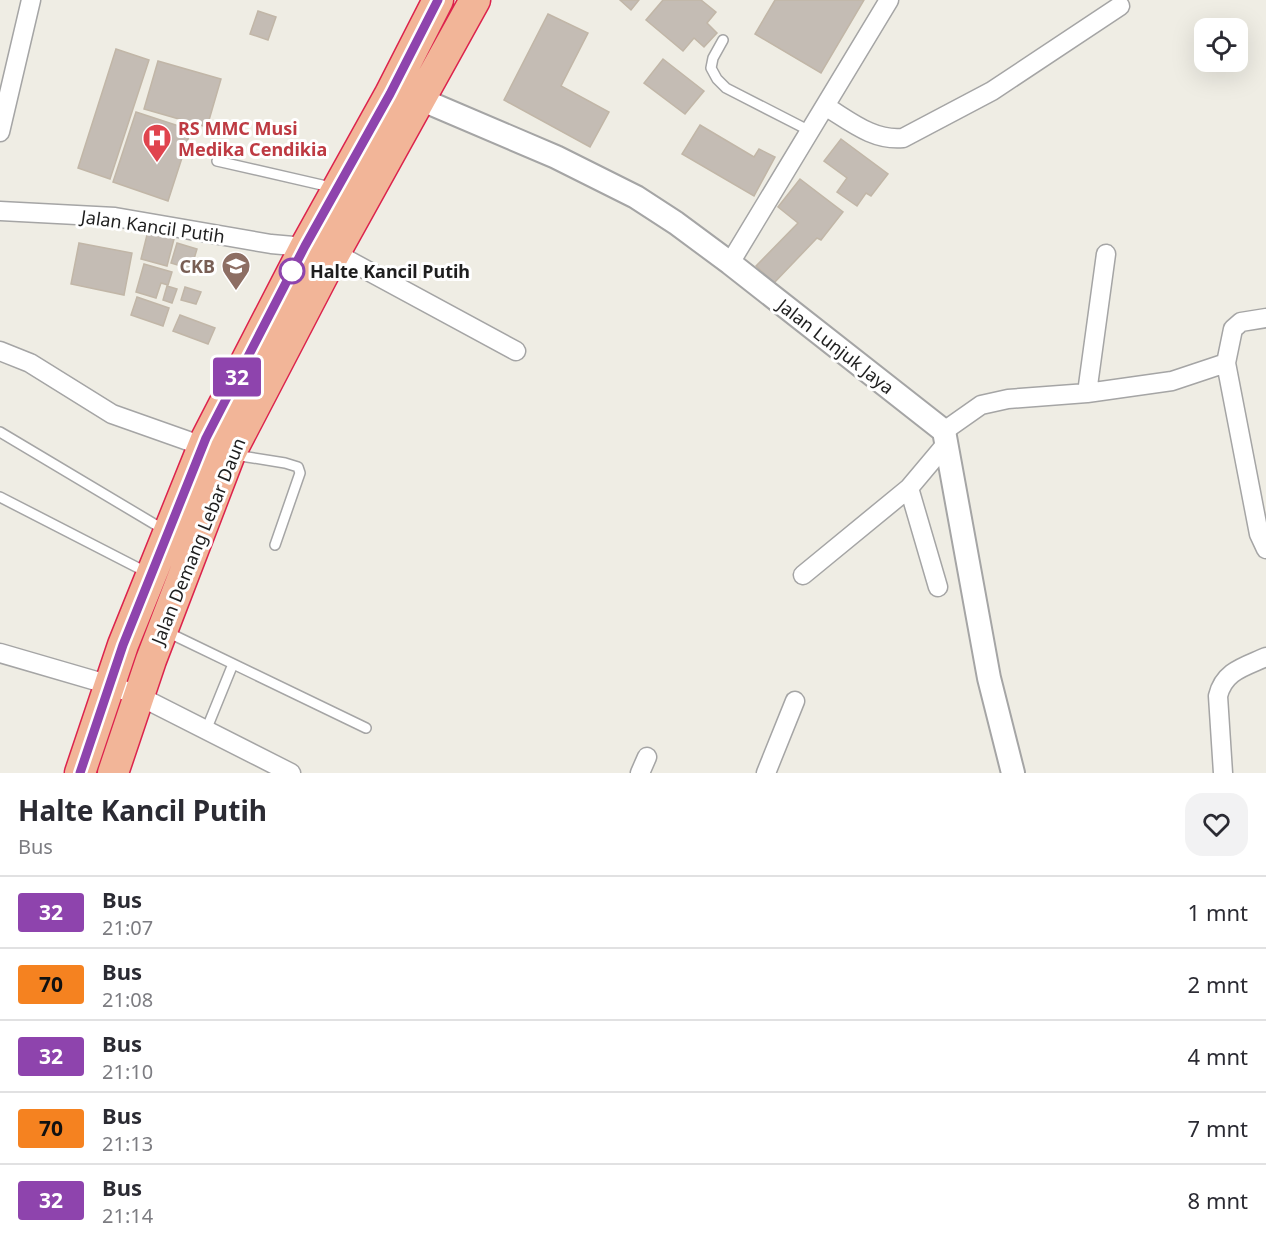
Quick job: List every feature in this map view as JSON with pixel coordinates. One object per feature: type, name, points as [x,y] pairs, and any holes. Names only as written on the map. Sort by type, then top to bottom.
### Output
[{"type":"highway","name":"Jalan Demang Lebar Daun","points":[[80,773],[123,645],[202,446],[305,246],[390,94],[438,0]]},
{"type":"highway","name":"Jalan Demang Lebar Daun","points":[[113,773],[162,630],[230,454],[335,253],[475,0]]},
{"type":"street","points":[[0,132],[30,0]]},
{"type":"street","points":[[730,263],[889,0]]},
{"type":"street","points":[[825,106],[873,135],[891,139],[903,138],[992,91],[1120,6]]},
{"type":"street","name":"Jalan Lunjuk Jaya","points":[[420,99],[556,157],[636,197],[730,263],[945,437]]},
{"type":"street","name":"Jalan Kancil Putih","points":[[0,211],[115,217],[271,244],[305,246]]},
{"type":"street","points":[[335,253],[516,351]]},
{"type":"street","points":[[1087,393],[1106,254]]},
{"type":"street","points":[[1266,318],[1241,322],[1233,329],[1226,363],[1259,534],[1266,549]]},
{"type":"street","points":[[0,351],[30,363],[112,414],[230,454]]},
{"type":"street","points":[[803,575],[909,488],[945,437],[981,405],[1008,399],[1087,393],[1172,381],[1226,363]]},
{"type":"street","points":[[945,437],[989,678],[1013,773]]},
{"type":"street","points":[[909,488],[938,587]]},
{"type":"street","points":[[0,653],[110,685],[139,696],[291,773]]},
{"type":"street","points":[[1223,773],[1218,696],[1221,684],[1228,676],[1266,657]]},
{"type":"street","points":[[766,773],[795,701]]},
{"type":"lane","points":[[723,40],[713,58],[711,68],[717,79],[726,88],[810,131]]},
{"type":"lane","points":[[217,161],[337,188]]},
{"type":"lane","points":[[0,432],[168,533]]},
{"type":"lane","points":[[230,454],[298,467],[300,473],[275,545]]},
{"type":"lane","points":[[0,497],[151,574]]},
{"type":"lane","points":[[162,630],[366,728]]},
{"type":"lane","points":[[209,723],[233,664]]},
{"type":"building","points":[[620,0],[639,0],[631,10]]},
{"type":"building","points":[[663,0],[701,0],[716,12],[707,23],[717,33],[704,47],[694,38],[683,51],[646,20]]},
{"type":"building","points":[[775,0],[864,0],[821,73],[755,34]]},
{"type":"building","points":[[258,11],[276,17],[268,40],[250,34]]},
{"type":"building","points":[[548,14],[588,33],[561,86],[609,112],[590,147],[504,100]]},
{"type":"building","points":[[116,49],[149,60],[110,179],[78,168]]},
{"type":"building","points":[[663,59],[704,91],[685,114],[644,83]]},
{"type":"building","points":[[158,61],[221,79],[207,127],[144,109]]},
{"type":"building","points":[[136,112],[191,130],[168,201],[113,182]]},
{"type":"building","points":[[700,125],[754,157],[759,149],[775,157],[754,196],[682,154]]},
{"type":"building","points":[[841,139],[888,174],[871,196],[866,193],[857,206],[837,192],[847,178],[824,161]]},
{"type":"building","points":[[800,179],[843,212],[821,240],[817,238],[774,283],[756,266],[798,223],[778,207]]},
{"type":"building","points":[[148,231],[174,239],[167,266],[141,259]]},
{"type":"building","points":[[79,243],[132,253],[124,295],[71,284]]},
{"type":"building","points":[[177,243],[197,249],[191,269],[171,263]]},
{"type":"building","points":[[144,264],[172,272],[168,285],[161,283],[156,298],[136,292]]},
{"type":"building","points":[[167,286],[177,289],[172,303],[163,300]]},
{"type":"building","points":[[185,287],[201,292],[196,304],[181,300]]},
{"type":"building","points":[[137,297],[169,308],[163,326],[131,315]]},
{"type":"building","points":[[180,315],[215,328],[208,344],[173,331]]},
{"type":"bus line","name":"32","points":[[80,773],[123,645],[206,438],[305,246],[390,94],[438,0]]},
{"type":"place","name":"RS MMC Musi Medika Cendikia","points":[[157,164]]},
{"type":"place","name":"Halte Kancil Putih","points":[[292,271]]},
{"type":"place","name":"CKB","points":[[236,292]]}]
